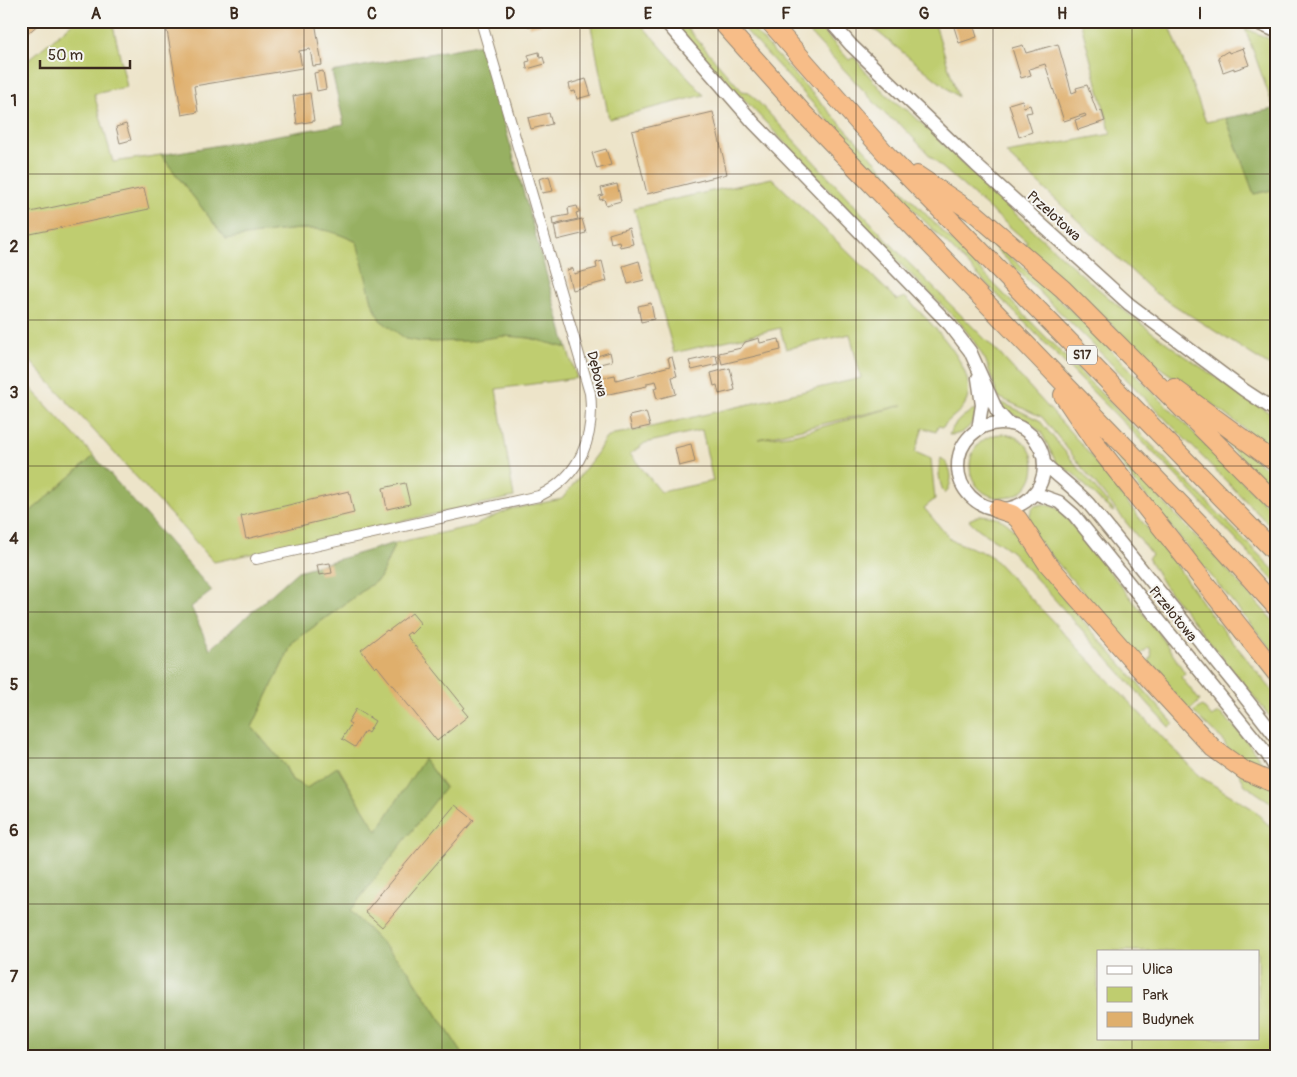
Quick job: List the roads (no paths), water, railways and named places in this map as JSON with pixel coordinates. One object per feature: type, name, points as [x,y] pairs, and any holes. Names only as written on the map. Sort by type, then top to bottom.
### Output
[{"type":"highway","name":"S17","points":[[722,21],[804,114],[1220,545],[1276,607]]},
{"type":"highway","name":"S17","points":[[769,21],[888,156],[1276,553]]},
{"type":"highway","points":[[888,156],[977,215],[1063,289],[1276,503]]},
{"type":"highway","points":[[1118,345],[1276,463]]},
{"type":"highway","points":[[1040,359],[1098,447],[1276,673]]},
{"type":"highway","points":[[997,509],[1012,514],[1018,519],[1047,563],[1140,669],[1213,748],[1245,771],[1276,784]]},
{"type":"street","name":"Dębowa","points":[[256,559],[539,496],[551,490],[562,481],[578,463],[586,446],[592,410],[590,393],[481,21]]},
{"type":"street","points":[[665,21],[754,123],[950,325],[970,351],[997,411],[1009,424]]},
{"type":"street","name":"Przelotowa","points":[[830,21],[852,45],[976,165],[1128,304],[1244,390],[1276,410]]},
{"type":"street","points":[[1253,21],[1276,31]]},
{"type":"street","points":[[976,363],[982,405],[978,430]]},
{"type":"street","points":[[1009,424],[1023,429],[1035,439],[1042,453],[1044,463],[1042,479],[1034,493],[1018,506],[997,509],[983,505],[974,499],[965,489],[958,466],[961,452],[968,439],[978,430],[989,425],[1009,424]]},
{"type":"street","name":"Przelotowa","points":[[1044,463],[1072,486],[1103,520],[1276,737]]},
{"type":"street","name":"Przelotowa","points":[[1034,493],[1059,502],[1074,515],[1249,732],[1276,769]]}]
